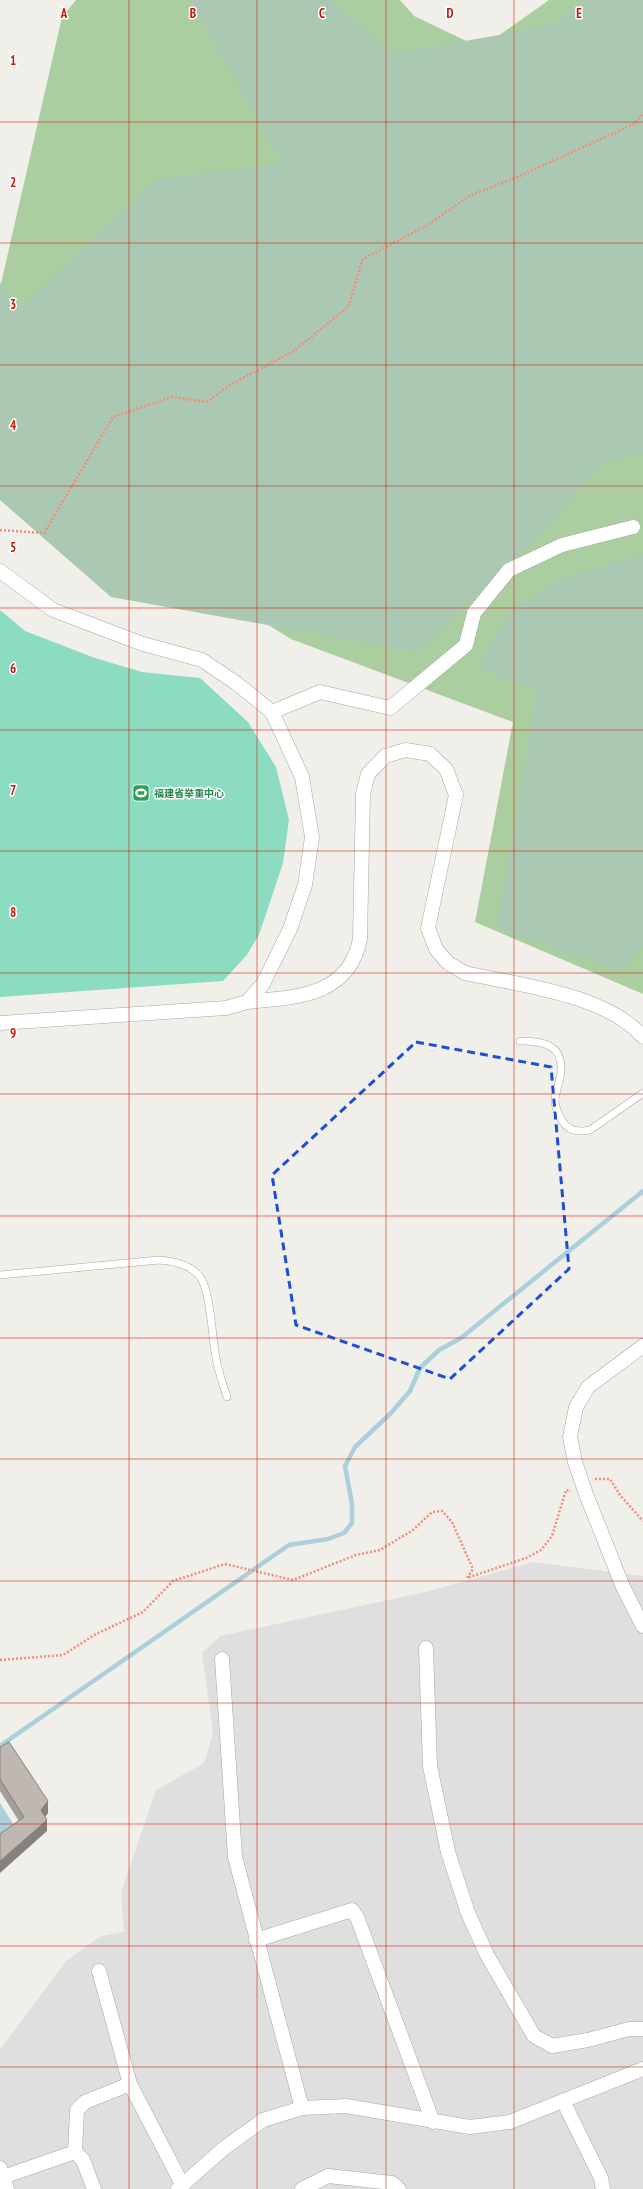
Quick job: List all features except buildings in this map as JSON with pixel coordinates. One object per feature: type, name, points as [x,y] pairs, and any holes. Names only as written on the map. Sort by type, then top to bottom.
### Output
[{"type":"street","points":[[272,712],[320,692],[390,708],[466,645],[474,613],[509,570],[562,545],[633,527]]},
{"type":"street","points":[[0,571],[53,610],[143,644],[202,660],[236,683],[272,712],[302,777],[312,837],[305,885],[290,930],[263,984],[247,1002]]},
{"type":"street","points":[[0,1023],[226,1008],[247,1002],[301,996],[328,986],[346,972],[357,954],[360,939],[363,794],[368,774],[384,756],[406,750],[430,754],[446,769],[456,795],[428,928],[436,949],[448,963],[465,973],[581,999],[607,1010],[633,1025],[643,1037]]},
{"type":"street","points":[[643,1346],[588,1387],[576,1407],[570,1437],[575,1462],[586,1494],[623,1587],[643,1626]]},
{"type":"street","points":[[426,1648],[432,1773],[448,1852],[468,1913],[487,1955],[534,2036],[552,2046],[588,2040],[629,2029],[643,2029]]},
{"type":"street","points":[[222,1660],[235,1856],[256,1940],[302,2108]]},
{"type":"street","points":[[256,1940],[352,1910],[357,1917],[433,2122]]},
{"type":"street","points":[[99,1971],[130,2084],[180,2186],[223,2149],[263,2120],[302,2108],[346,2106],[433,2122],[470,2126],[510,2122],[643,2069]]},
{"type":"street","points":[[94,2189],[83,2160],[75,2152],[77,2110],[85,2102],[130,2084]]},
{"type":"street","points":[[563,2101],[601,2178],[603,2189]]},
{"type":"street","points":[[3,2178],[75,2152]]},
{"type":"street","points":[[302,2189],[328,2176],[392,2183],[399,2189]]},
{"type":"lane","points":[[520,1041],[536,1041],[549,1044],[557,1050],[561,1067],[555,1103],[565,1126],[572,1130],[580,1132],[590,1130],[643,1093]]},
{"type":"lane","points":[[0,1275],[159,1260],[175,1261],[190,1267],[202,1280],[216,1360],[227,1397]]},
{"type":"path","points":[[0,530],[44,533],[112,417],[172,397],[207,402],[230,385],[294,351],[348,307],[363,259],[426,226],[471,194],[520,176],[634,124],[643,114]]},
{"type":"path","points":[[0,1660],[63,1655],[96,1634],[143,1612],[173,1581],[225,1564],[293,1580],[356,1555],[380,1550],[413,1530],[432,1512],[442,1511],[452,1522],[473,1570],[467,1578],[526,1558],[541,1550],[552,1536],[566,1490],[586,1494],[595,1479],[610,1479],[620,1495],[643,1521]]},
{"type":"highlighted area","points":[[416,1042],[551,1067],[569,1269],[450,1379],[296,1325],[272,1175]]},
{"type":"shaded area","points":[[533,1562],[643,1576],[643,2189],[0,2189],[0,2050],[66,1961],[101,1936],[124,1932],[121,1892],[156,1790],[204,1763],[213,1733],[202,1653],[220,1636],[426,1592]]},
{"type":"green space","points":[[76,0],[400,0],[414,16],[481,48],[549,0],[643,0],[643,994],[475,922],[513,722],[291,639],[0,460],[0,288],[62,17]]},
{"type":"green space","points":[[190,0],[330,0],[392,54],[554,25],[584,0],[643,0],[643,453],[601,463],[547,527],[418,652],[111,597],[0,500],[0,283],[20,308],[155,180],[282,163]]},
{"type":"green space","points":[[643,554],[643,946],[622,972],[497,928],[537,690],[478,668],[509,610],[565,578]]},
{"type":"green space","name":"福建省举重中心","points":[[0,610],[25,631],[95,658],[142,672],[200,678],[248,722],[276,767],[289,820],[283,863],[259,935],[246,956],[223,981],[0,997]]},
{"type":"water","points":[[0,1803],[15,1827],[0,1836]]},
{"type":"waterway","points":[[0,1746],[289,1545],[328,1539],[344,1533],[352,1523],[352,1504],[345,1466],[355,1447],[391,1413],[410,1391],[420,1368],[439,1350],[461,1338],[643,1191]]},
{"type":"place","name":"福建省举重中心","points":[[141,793]]}]
